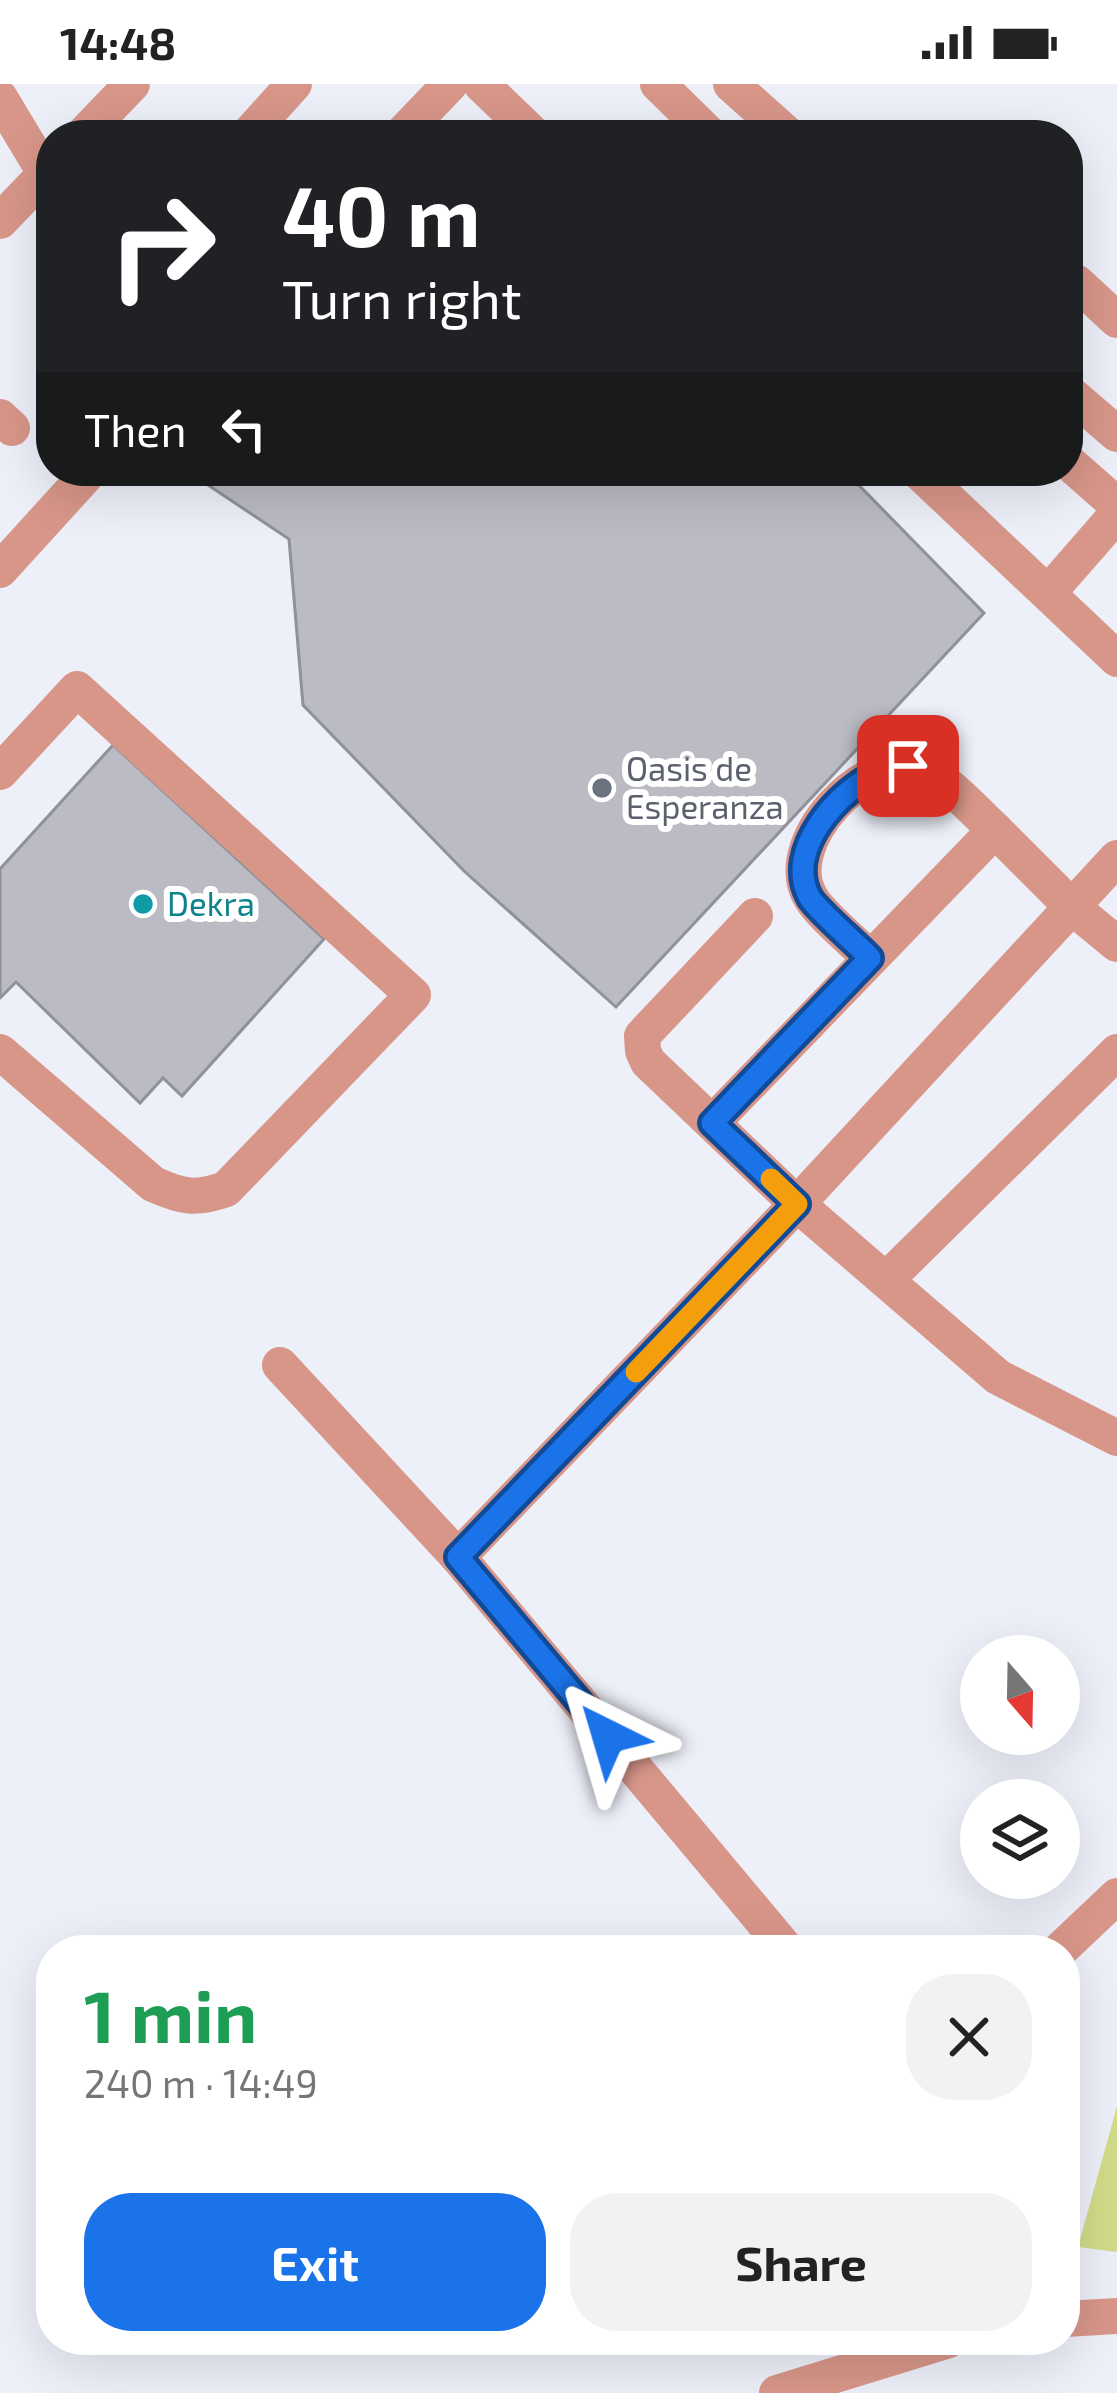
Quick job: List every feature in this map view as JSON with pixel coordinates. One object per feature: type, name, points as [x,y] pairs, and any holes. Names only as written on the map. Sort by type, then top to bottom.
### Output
[{"type":"street","points":[[97,120],[132,84]]},
{"type":"street","points":[[262,120],[295,84]]},
{"type":"street","points":[[415,120],[449,84]]},
{"type":"street","points":[[481,84],[518,120]]},
{"type":"street","points":[[658,84],[695,120]]},
{"type":"street","points":[[731,84],[771,120]]},
{"type":"street","points":[[0,98],[36,155]]},
{"type":"street","points":[[0,221],[36,187]]},
{"type":"street","points":[[1083,289],[1117,320]]},
{"type":"street","points":[[1083,405],[1117,434]]},
{"type":"street","points":[[1048,592],[1117,509],[1083,476]]},
{"type":"street","points":[[0,570],[76,486]]},
{"type":"street","points":[[934,486],[1117,659]]},
{"type":"street","points":[[0,772],[77,688],[412,995],[226,1189],[196,1198],[153,1184],[0,1052]]},
{"type":"street","points":[[870,958],[810,897],[802,863],[810,839],[850,790],[882,771],[908,766],[928,770],[1117,944]]},
{"type":"street","points":[[712,1123],[994,830]]},
{"type":"street","points":[[458,1557],[797,1204],[1117,858]]},
{"type":"street","points":[[755,916],[642,1036],[648,1062],[797,1204],[998,1377],[1117,1438]]},
{"type":"street","points":[[887,1279],[1117,1052]]},
{"type":"street","points":[[280,1365],[458,1557],[774,1935]]},
{"type":"street","points":[[1076,1935],[1117,1896]]},
{"type":"street","points":[[1080,2318],[1117,2316]]},
{"type":"street","points":[[776,2393],[861,2355]]},
{"type":"green space","points":[[1117,2106],[1117,2252],[1080,2247]]},
{"type":"building","name":"Oasis de Esperanza","points":[[210,486],[860,486],[984,613],[616,1007],[464,871],[303,705],[289,539]]},
{"type":"building","name":"Dekra","points":[[113,745],[324,939],[182,1096],[163,1078],[140,1103],[16,982],[0,998],[0,869]]},
{"type":"slow traffic","points":[[636,1372],[797,1204],[771,1179]]},
{"type":"place","name":"Oasis de Esperanza","points":[[602,788]]},
{"type":"place","name":"Dekra","points":[[143,904]]},
{"type":"route","points":[[608,1736],[458,1557],[797,1204],[712,1123],[870,958],[810,897],[802,863],[810,839],[850,790],[882,771],[908,766]]}]
